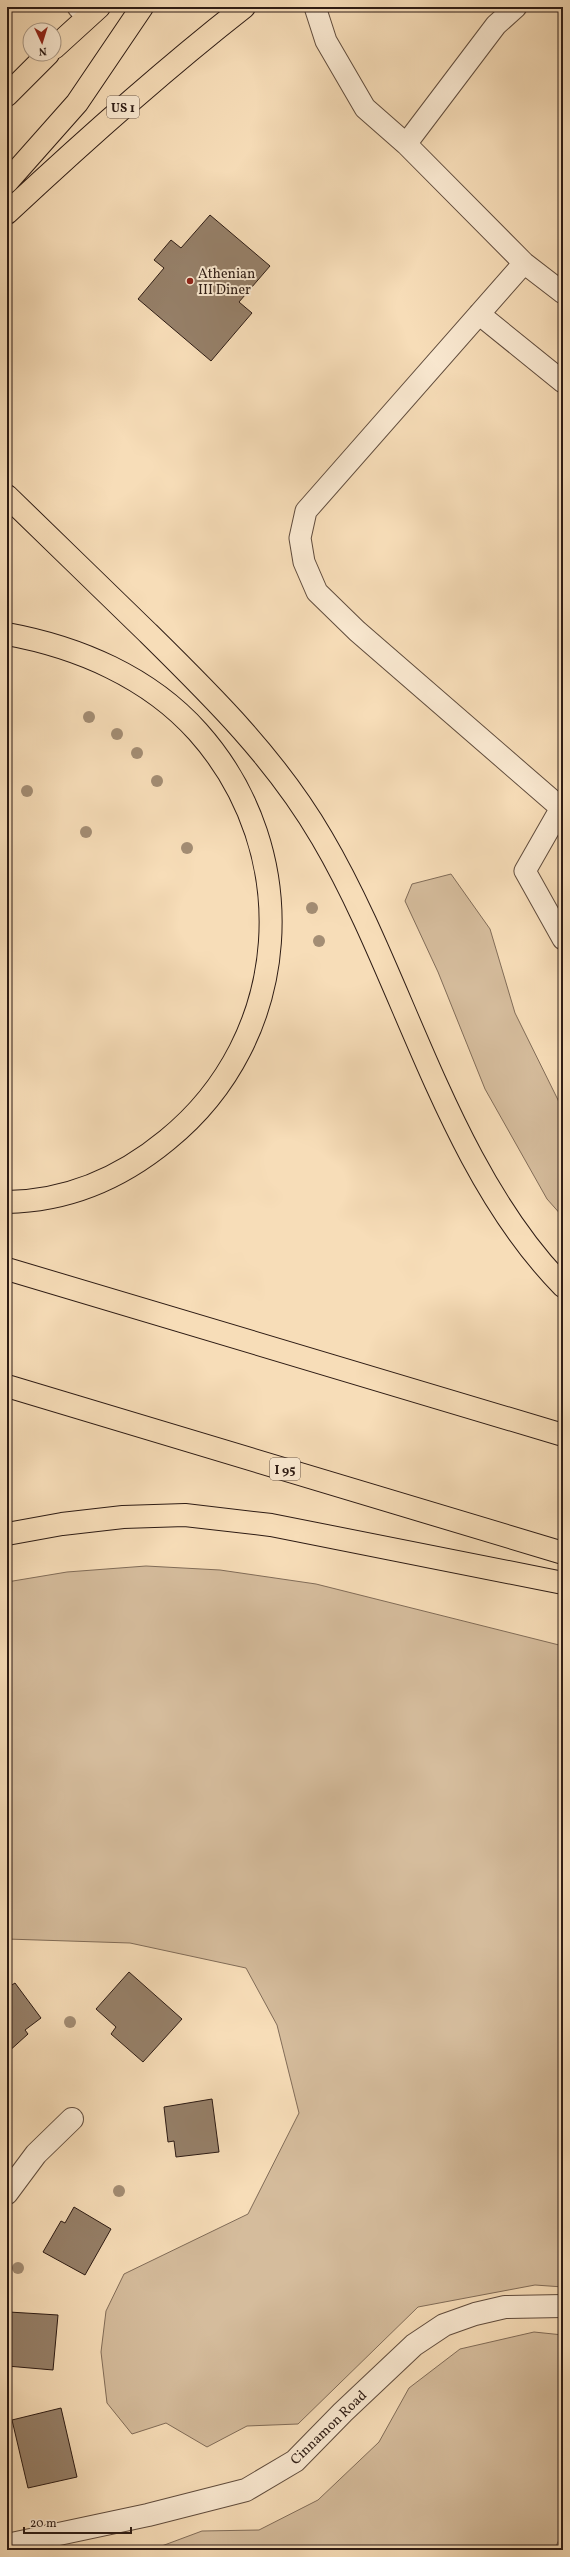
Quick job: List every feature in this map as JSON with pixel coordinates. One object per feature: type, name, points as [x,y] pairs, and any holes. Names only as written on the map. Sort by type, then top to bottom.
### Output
[{"type":"main road","points":[[7,182],[77,103],[142,7]]},
{"type":"main road","name":"US 1","points":[[7,213],[89,136],[169,66],[244,7]]},
{"type":"main road","points":[[62,39],[89,10]]},
{"type":"main road","points":[[7,95],[40,62]]},
{"type":"main road","points":[[7,496],[208,692],[255,742],[285,780],[306,811],[340,871],[445,1100],[484,1177],[531,1248],[563,1286]]},
{"type":"main road","points":[[7,634],[59,646],[124,674],[153,692],[198,731],[234,783],[249,811],[260,841],[271,906],[267,969],[251,1029],[238,1056],[204,1105],[181,1129],[155,1150],[128,1168],[105,1180],[51,1198],[7,1202]]},
{"type":"main road","points":[[7,1269],[563,1435]]},
{"type":"main road","name":"I 95","points":[[7,1386],[563,1552]]},
{"type":"main road","points":[[7,1534],[62,1524],[115,1518],[185,1515],[271,1525],[563,1583]]},
{"type":"street","points":[[7,2193],[36,2154],[72,2119]]},
{"type":"street","name":"Cinnamon Road","points":[[7,2545],[148,2515],[246,2490],[295,2461],[343,2412],[414,2345],[444,2325],[475,2314],[505,2307],[563,2306]]},
{"type":"lane","points":[[315,7],[326,41],[365,108],[406,144],[524,263],[563,293]]},
{"type":"lane","points":[[406,144],[496,25],[516,7]]},
{"type":"lane","points":[[524,263],[306,510],[300,538],[304,562],[317,592],[357,631],[562,808],[525,871],[563,939]]},
{"type":"lane","points":[[479,314],[563,382]]},
{"type":"shaded area","points":[[451,874],[490,929],[515,1013],[563,1110],[563,1217],[547,1199],[485,1089],[438,972],[405,901],[412,884]]},
{"type":"shaded area","points":[[146,1566],[220,1570],[316,1584],[563,1646],[563,2287],[535,2285],[418,2307],[298,2424],[247,2426],[207,2447],[166,2423],[132,2434],[107,2403],[101,2352],[106,2311],[124,2274],[248,2214],[299,2113],[277,2025],[246,1968],[130,1943],[7,1939],[7,1582],[67,1572]]},
{"type":"shaded area","points":[[534,2332],[563,2335],[563,2532],[554,2550],[158,2550],[159,2547],[202,2531],[259,2530],[318,2500],[379,2442],[409,2388],[460,2349]]},
{"type":"building","points":[[210,215],[270,266],[239,302],[252,313],[211,361],[138,299],[164,268],[154,260],[171,240],[181,248]]},
{"type":"building","points":[[129,1972],[182,2019],[143,2062],[111,2034],[116,2027],[96,2009]]},
{"type":"building","points":[[15,1983],[41,2018],[25,2030],[28,2034],[7,2053],[7,1988]]},
{"type":"building","points":[[212,2099],[219,2152],[176,2157],[174,2141],[168,2142],[164,2107]]},
{"type":"building","points":[[74,2207],[111,2229],[85,2275],[43,2252],[61,2221],[65,2223]]},
{"type":"building","points":[[9,2312],[58,2315],[53,2370],[7,2366]]},
{"type":"building","points":[[61,2408],[77,2477],[28,2488],[12,2420]]},
{"type":"place","name":"Athenian III Diner","points":[[190,281]]}]
